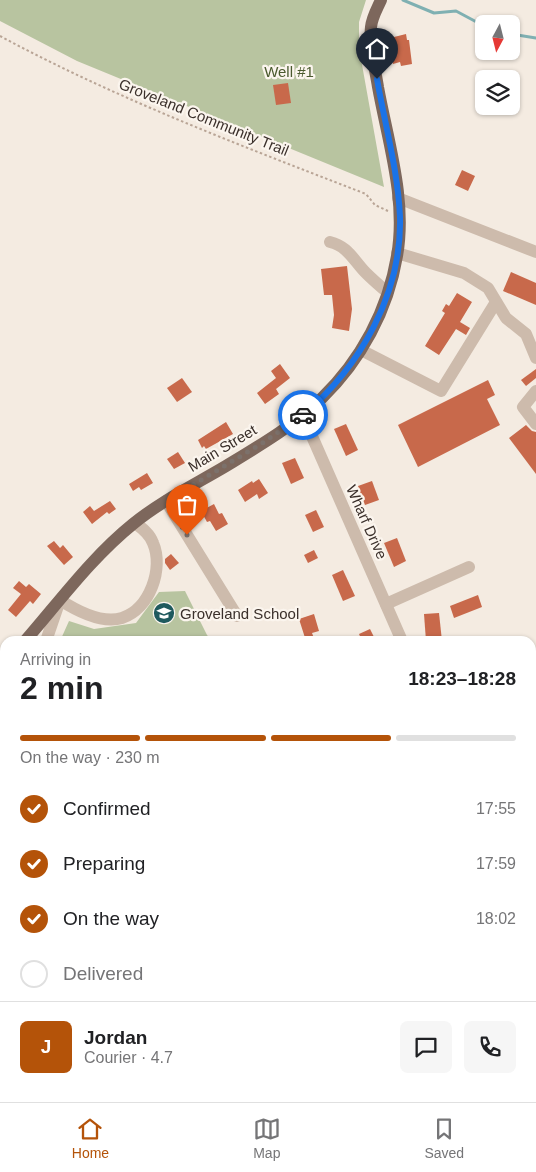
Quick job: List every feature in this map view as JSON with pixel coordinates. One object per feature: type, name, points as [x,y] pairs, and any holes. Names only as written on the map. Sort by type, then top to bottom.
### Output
[{"type":"main road","name":"Main Street","points":[[60,600],[88,568],[135,523],[166,501],[261,444],[300,417],[344,375],[361,350],[382,309],[387,292],[397,253],[400,215],[374,64],[371,34],[374,15],[381,0]]},
{"type":"main road","points":[[29,636],[60,600]]},
{"type":"street","points":[[398,198],[536,252]]},
{"type":"street","points":[[330,242],[338,244],[347,250],[387,292]]},
{"type":"street","points":[[397,253],[464,273],[488,288],[506,318],[531,332],[536,358]]},
{"type":"street","points":[[361,350],[441,391],[496,302]]},
{"type":"street","points":[[536,392],[523,407],[536,424]]},
{"type":"street","name":"Wharf Drive","points":[[300,417],[311,434],[400,636]]},
{"type":"street","points":[[166,501],[238,616]]},
{"type":"street","points":[[60,600],[76,610],[105,619],[122,618],[145,600],[152,588],[156,575],[157,558],[153,542],[146,532],[135,523]]},
{"type":"street","points":[[386,604],[470,567]]},
{"type":"street","name":"Main Street","points":[[48,636],[60,600]]},
{"type":"path","name":"Groveland Community Trail","points":[[0,36],[109,90],[366,194],[375,205],[383,210],[400,215]]},
{"type":"green space","name":"Well #1","points":[[0,0],[366,0],[359,22],[359,48],[384,187],[77,61],[0,21]]},
{"type":"green space","points":[[185,591],[208,636],[62,636],[69,621],[94,629],[136,623],[159,592]]},
{"type":"building","points":[[406,34],[407,40],[409,40],[412,64],[401,66],[400,62],[393,64],[389,44],[395,43],[394,37]]},
{"type":"building","points":[[288,83],[291,103],[276,105],[273,85]]},
{"type":"building","points":[[462,170],[475,176],[468,191],[455,185]]},
{"type":"building","points":[[347,266],[352,309],[349,331],[332,328],[334,315],[332,295],[324,295],[321,269]]},
{"type":"building","points":[[511,272],[536,283],[536,305],[503,291]]},
{"type":"building","points":[[457,293],[472,302],[460,322],[470,328],[466,335],[456,329],[439,355],[425,346],[445,313],[442,311],[446,304],[449,306]]},
{"type":"building","points":[[280,364],[290,378],[276,389],[279,394],[265,404],[257,393],[276,378],[271,371]]},
{"type":"building","points":[[536,369],[536,378],[526,386],[521,380]]},
{"type":"building","points":[[182,378],[192,392],[177,402],[167,388]]},
{"type":"building","points":[[488,380],[495,395],[487,399],[500,425],[418,467],[398,425]]},
{"type":"building","points":[[226,422],[233,434],[206,449],[204,446],[202,448],[198,440]]},
{"type":"building","points":[[346,424],[358,450],[346,456],[334,429]]},
{"type":"building","points":[[526,425],[536,432],[536,474],[509,438]]},
{"type":"building","points":[[178,452],[185,463],[174,469],[167,459]]},
{"type":"building","points":[[295,458],[304,478],[291,484],[282,463]]},
{"type":"building","points":[[147,473],[153,483],[141,490],[139,487],[133,491],[129,484]]},
{"type":"building","points":[[259,479],[268,493],[259,499],[257,494],[245,502],[238,490]]},
{"type":"building","points":[[372,481],[379,500],[365,505],[358,486]]},
{"type":"building","points":[[110,501],[116,509],[109,514],[107,512],[92,524],[83,512],[90,506],[94,511]]},
{"type":"building","points":[[214,504],[219,514],[222,513],[228,524],[216,531],[210,521],[207,522],[201,511]]},
{"type":"building","points":[[316,510],[324,527],[313,532],[305,515]]},
{"type":"building","points":[[397,538],[406,561],[394,567],[384,543]]},
{"type":"building","points":[[54,541],[60,548],[63,545],[73,557],[64,565],[47,546]]},
{"type":"building","points":[[314,550],[318,558],[308,563],[304,555]]},
{"type":"building","points":[[171,554],[179,563],[170,570],[165,563],[165,559]]},
{"type":"building","points":[[343,570],[355,596],[343,601],[332,575]]},
{"type":"building","points":[[19,581],[26,587],[29,584],[41,594],[33,604],[30,601],[16,617],[8,610],[21,594],[13,588]]},
{"type":"building","points":[[478,595],[482,607],[454,618],[450,606]]},
{"type":"building","points":[[439,613],[441,636],[426,636],[424,614]]},
{"type":"building","points":[[314,614],[319,631],[312,633],[313,636],[304,636],[299,619]]},
{"type":"building","points":[[370,629],[374,636],[360,636],[359,634]]},
{"type":"waterway","points":[[403,0],[434,13],[456,11],[475,21]]},
{"type":"waterway","points":[[520,35],[536,38]]},
{"type":"way so far","points":[[187,535],[166,501],[226,466],[303,415]]},
{"type":"place","name":"Groveland School","points":[[164,613]]},
{"type":"route","points":[[303,415],[344,375],[370,335],[382,309],[397,257],[400,220],[399,203],[377,79]]}]
